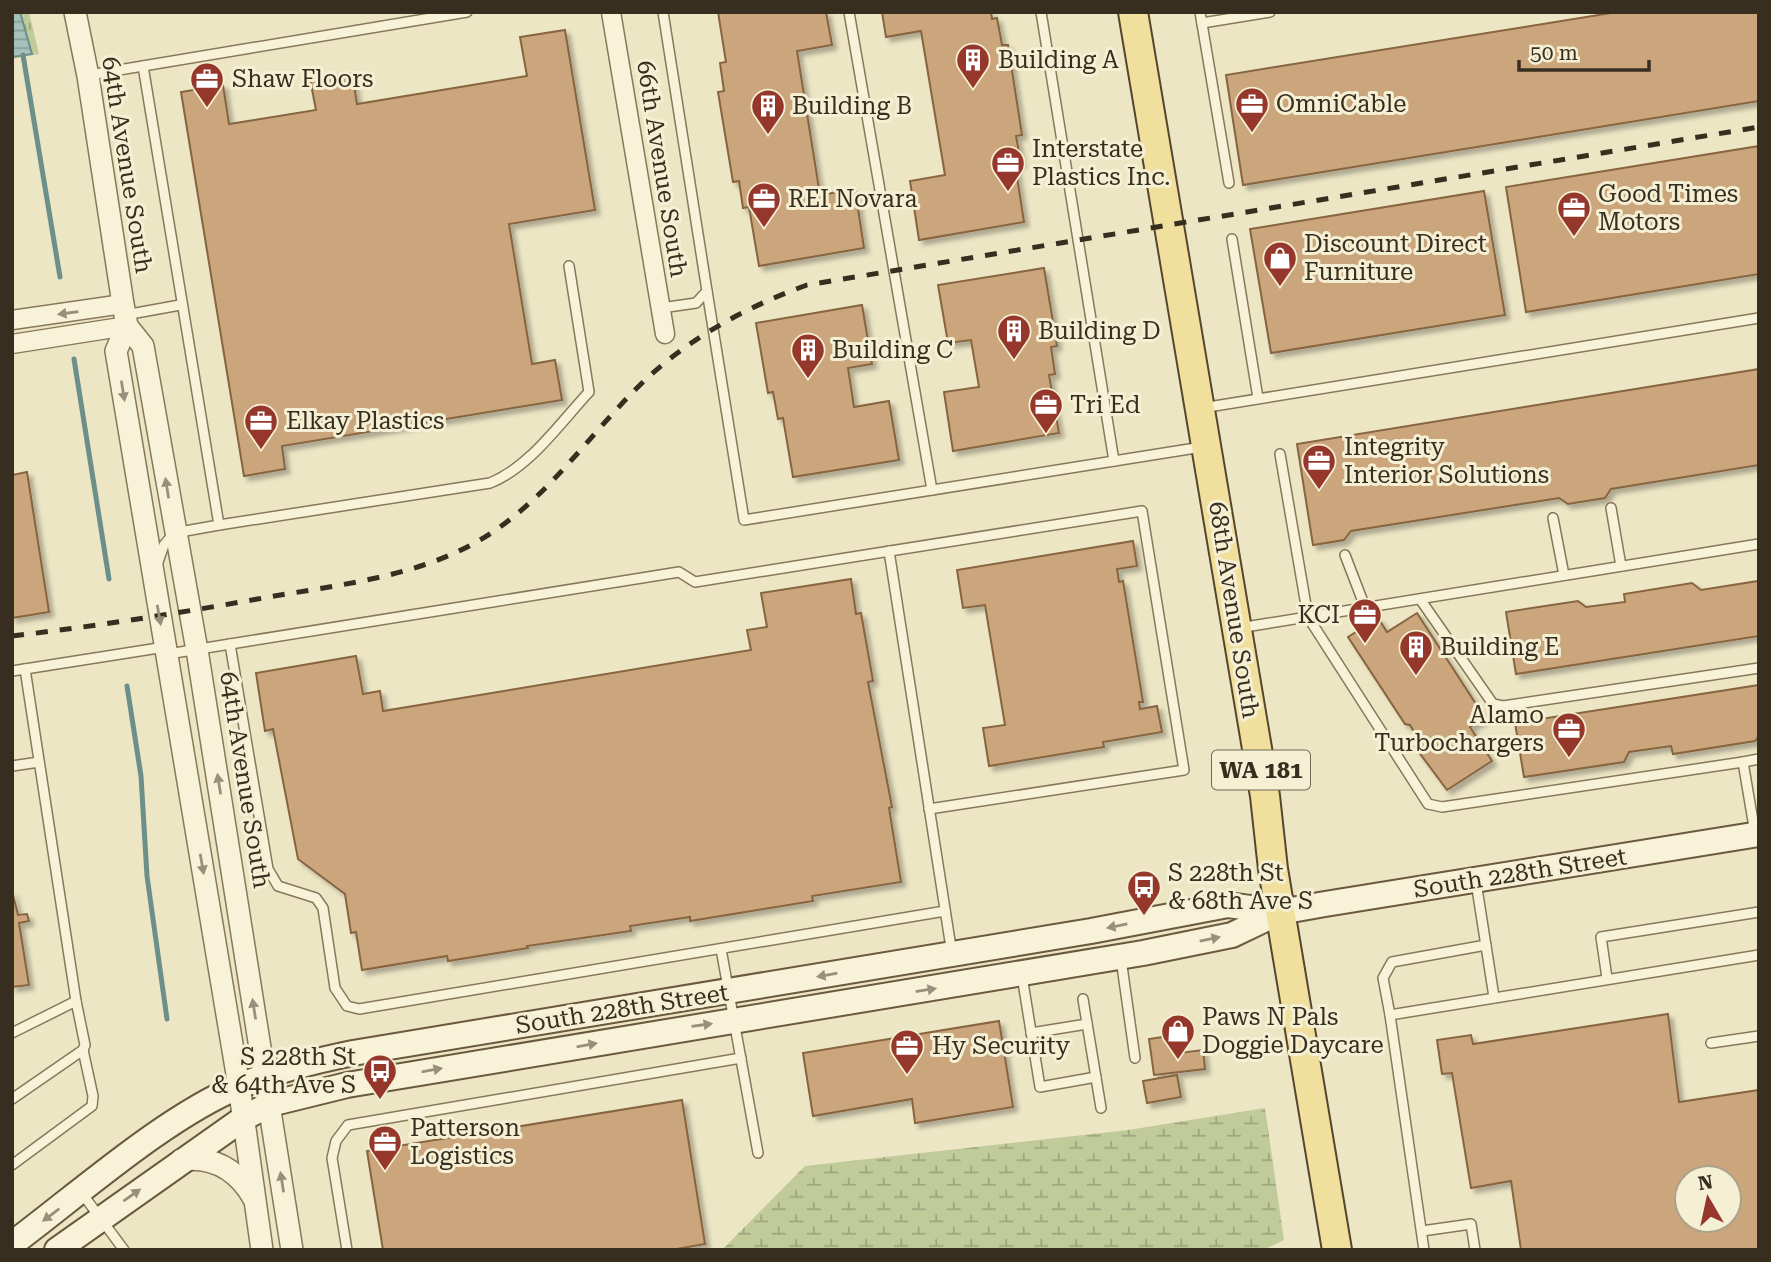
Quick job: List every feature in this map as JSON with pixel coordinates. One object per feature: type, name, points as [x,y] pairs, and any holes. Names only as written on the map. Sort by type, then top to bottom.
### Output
[{"type":"main road","name":"68th Avenue South","points":[[1133,12],[1237,628],[1280,912],[1337,1250]]},
{"type":"main road","name":"South 228th Street","points":[[57,1250],[244,1118],[270,1104],[347,1085],[1022,975],[1232,935],[1280,912],[1757,834]]},
{"type":"main road","name":"South 228th Street","points":[[15,1244],[138,1149],[210,1101],[266,1076],[353,1053],[729,992],[1228,905],[1280,912]]},
{"type":"street","name":"64th Avenue South","points":[[75,12],[88,76],[125,315],[144,346],[174,533],[197,649],[292,1250]]},
{"type":"street","name":"66th Avenue South","points":[[611,12],[665,334]]},
{"type":"street","name":"64th Avenue South","points":[[125,315],[116,351],[239,1086],[262,1250]]},
{"type":"street","points":[[12,320],[125,315]]},
{"type":"street","points":[[12,344],[125,315]]},
{"type":"street","points":[[181,1160],[196,1158],[221,1164],[246,1186],[254,1200]]},
{"type":"lane","points":[[88,76],[467,12]]},
{"type":"lane","points":[[663,12],[744,520],[1207,447]]},
{"type":"lane","points":[[849,12],[932,490]]},
{"type":"lane","points":[[1041,12],[1114,461]]},
{"type":"lane","points":[[1200,12],[1228,183]]},
{"type":"lane","points":[[1202,23],[1270,12]]},
{"type":"lane","points":[[143,66],[180,305],[219,525]]},
{"type":"lane","points":[[1232,239],[1258,398]]},
{"type":"lane","points":[[154,585],[158,562],[174,533],[490,483],[505,477],[522,464],[589,392],[569,266]]},
{"type":"lane","points":[[661,308],[695,303],[707,291]]},
{"type":"lane","points":[[125,315],[180,305]]},
{"type":"lane","points":[[1200,408],[1759,318]]},
{"type":"lane","points":[[1280,454],[1308,617],[1428,804],[1443,807],[1759,760]]},
{"type":"lane","points":[[1611,508],[1621,566]]},
{"type":"lane","points":[[12,671],[197,649],[680,572],[695,582],[1142,511],[1184,770],[929,809]]},
{"type":"lane","points":[[1553,518],[1564,575]]},
{"type":"lane","points":[[1237,628],[1759,544]]},
{"type":"lane","points":[[889,551],[952,954]]},
{"type":"lane","points":[[1345,555],[1365,607]]},
{"type":"lane","points":[[1420,598],[1493,704],[1503,706],[1759,668]]},
{"type":"lane","points":[[230,644],[268,869],[278,886],[316,898],[323,908],[335,988],[347,1006],[359,1009],[945,911]]},
{"type":"lane","points":[[12,1165],[92,1106],[93,1096],[83,1051],[85,1045],[24,669]]},
{"type":"lane","points":[[12,766],[39,762]]},
{"type":"lane","points":[[1743,762],[1757,834]]},
{"type":"lane","points":[[1476,880],[1494,996]]},
{"type":"lane","points":[[1607,978],[1601,937],[1759,912]]},
{"type":"lane","points":[[1424,1250],[1383,978],[1392,962],[1486,945]]},
{"type":"lane","points":[[722,948],[758,1153]]},
{"type":"lane","points":[[1390,1015],[1759,955]]},
{"type":"lane","points":[[1121,957],[1135,1058]]},
{"type":"lane","points":[[1022,975],[1040,1087],[1096,1077]]},
{"type":"lane","points":[[1083,999],[1101,1108]]},
{"type":"lane","points":[[12,1033],[76,1000]]},
{"type":"lane","points":[[1031,1033],[1087,1024]]},
{"type":"lane","points":[[1711,1043],[1759,1036]]},
{"type":"lane","points":[[12,1099],[83,1051]]},
{"type":"lane","points":[[347,1250],[332,1158],[336,1140],[348,1125],[741,1058]]},
{"type":"lane","points":[[81,1192],[124,1250]]},
{"type":"lane","points":[[1422,1231],[1471,1224],[1475,1250]]},
{"type":"green space","points":[[12,12],[29,12],[39,54],[12,59]]},
{"type":"green space","points":[[1265,1108],[1284,1240],[1263,1250],[722,1250],[805,1166],[1128,1130]]},
{"type":"water","points":[[12,12],[20,12],[32,54],[12,57]]},
{"type":"building","name":"Building B","points":[[718,12],[826,12],[832,45],[797,51],[820,195],[855,189],[864,248],[759,266],[749,207],[743,208],[739,181],[733,182],[718,92],[724,91],[720,63],[726,62]]},
{"type":"building","name":"Building A","points":[[882,12],[991,12],[992,19],[997,18],[1002,45],[1008,45],[1022,135],[1016,136],[1021,163],[1015,164],[1024,222],[919,240],[910,181],[945,175],[921,31],[886,37]]},
{"type":"building","points":[[1617,12],[1759,12],[1759,101],[1243,185],[1226,75]]},
{"type":"building","points":[[565,30],[595,210],[509,224],[532,364],[555,360],[562,400],[282,446],[285,469],[244,476],[181,92],[223,85],[229,124],[316,110],[310,79],[352,73],[357,104],[527,76],[520,37]]},
{"type":"building","points":[[1759,146],[1759,274],[1526,312],[1506,187]]},
{"type":"building","points":[[1484,191],[1505,315],[1271,353],[1250,229]]},
{"type":"building","name":"Building D","points":[[1044,268],[1057,346],[1051,347],[1055,374],[1049,375],[1059,433],[953,451],[944,392],[979,387],[971,340],[948,343],[938,285]]},
{"type":"building","name":"Building C","points":[[862,305],[872,364],[848,368],[854,407],[889,401],[899,460],[793,477],[783,418],[778,419],[773,392],[768,393],[756,323]]},
{"type":"building","points":[[1759,369],[1759,465],[1611,489],[1605,498],[1568,504],[1559,498],[1351,531],[1344,540],[1313,545],[1297,444]]},
{"type":"building","points":[[27,472],[49,612],[12,618],[12,475]]},
{"type":"building","points":[[1133,541],[1137,566],[1117,569],[1119,582],[1123,581],[1143,702],[1139,702],[1140,709],[1157,706],[1162,732],[1103,742],[1104,747],[989,766],[983,728],[1005,725],[985,605],[963,608],[957,570]]},
{"type":"building","points":[[851,579],[856,614],[861,613],[873,681],[868,682],[892,807],[889,808],[901,882],[812,896],[813,901],[690,921],[690,917],[630,926],[631,931],[527,946],[528,948],[448,961],[447,956],[362,970],[356,932],[351,933],[345,894],[298,859],[273,729],[265,731],[256,673],[356,656],[363,694],[380,691],[383,711],[751,650],[747,630],[767,627],[761,593]]},
{"type":"building","points":[[1758,581],[1759,636],[1516,674],[1506,612],[1578,601],[1586,607],[1625,602],[1624,594],[1692,583],[1701,590]]},
{"type":"building","name":"Building E","points":[[1417,613],[1485,718],[1470,727],[1492,761],[1447,790],[1415,747],[1421,743],[1410,725],[1405,724],[1348,637],[1378,618],[1387,632]]},
{"type":"building","points":[[1759,685],[1759,736],[1755,741],[1673,754],[1671,746],[1629,752],[1624,762],[1524,777],[1515,723]]},
{"type":"building","points":[[12,891],[18,915],[27,914],[29,921],[19,923],[29,985],[12,987]]},
{"type":"building","points":[[1668,1014],[1679,1102],[1759,1090],[1759,1250],[1521,1250],[1511,1181],[1471,1188],[1452,1073],[1442,1074],[1437,1040],[1471,1035],[1473,1044]]},
{"type":"building","name":"Hy Security","points":[[999,1021],[1013,1107],[915,1123],[912,1099],[813,1116],[803,1053]]},
{"type":"building","name":"Paws N Pals Doggie Daycare","points":[[1176,1035],[1179,1053],[1203,1050],[1205,1069],[1154,1075],[1149,1039]]},
{"type":"building","points":[[1177,1075],[1181,1097],[1147,1103],[1143,1081]]},
{"type":"building","points":[[682,1100],[705,1244],[671,1250],[383,1250],[367,1151]]},
{"type":"waterway","points":[[23,55],[60,277]]},
{"type":"waterway","points":[[74,359],[109,579]]},
{"type":"waterway","points":[[127,686],[141,776],[147,876],[167,1019]]},
{"type":"railway","points":[[12,636],[170,614],[359,582],[422,566],[452,554],[481,539],[526,506],[560,473],[640,385],[677,353],[740,314],[807,285],[1759,127]]},
{"type":"place","name":"Building A","points":[[973,90]]},
{"type":"place","name":"Shaw Floors","points":[[207,109]]},
{"type":"place","name":"OmniCable","points":[[1252,134]]},
{"type":"place","name":"Building B","points":[[768,136]]},
{"type":"place","name":"Interstate Plastics Inc.","points":[[1008,193]]},
{"type":"place","name":"REI Novara","points":[[764,229]]},
{"type":"place","name":"Good Times Motors","points":[[1574,238]]},
{"type":"place","name":"Discount Direct Furniture","points":[[1280,288]]},
{"type":"place","name":"Building D","points":[[1014,361]]},
{"type":"place","name":"Building C","points":[[808,380]]},
{"type":"place","name":"Tri Ed","points":[[1046,435]]},
{"type":"place","name":"Elkay Plastics","points":[[261,451]]},
{"type":"place","name":"Integrity Interior Solutions","points":[[1319,491]]},
{"type":"place","name":"KCI","points":[[1365,645]]},
{"type":"place","name":"Building E","points":[[1416,677]]},
{"type":"place","name":"Alamo Turbochargers","points":[[1569,759]]},
{"type":"place","name":"S 228th St & 68th Ave S","points":[[1144,917]]},
{"type":"place","name":"Paws N Pals Doggie Daycare","points":[[1178,1061]]},
{"type":"place","name":"Hy Security","points":[[907,1076]]},
{"type":"place","name":"S 228th St & 64th Ave S","points":[[380,1101]]},
{"type":"place","name":"Patterson Logistics","points":[[385,1172]]}]
